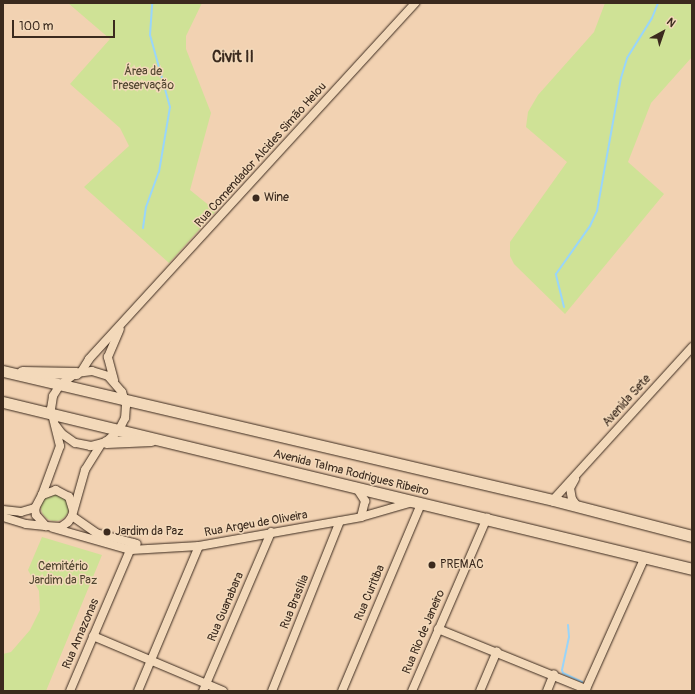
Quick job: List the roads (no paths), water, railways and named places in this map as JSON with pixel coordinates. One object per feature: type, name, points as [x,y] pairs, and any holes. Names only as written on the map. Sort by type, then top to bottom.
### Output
[{"type":"main road","points":[[7,372],[78,372]]},
{"type":"main road","name":"Avenida Talma Rodrigues Ribeiro","points":[[7,372],[553,500],[692,536]]},
{"type":"main road","name":"Avenida Talma Rodrigues Ribeiro","points":[[3,402],[417,503],[487,518],[692,569]]},
{"type":"main road","points":[[104,443],[156,439]]},
{"type":"street","name":"Rua Comendador Alcides Simão Helou","points":[[60,385],[78,372],[415,3]]},
{"type":"street","name":"Rua Comendador Alcides Simão Helou","points":[[123,321],[108,356],[110,371],[126,401]]},
{"type":"street","name":"Avenida Sete","points":[[553,500],[692,347]]},
{"type":"street","points":[[78,372],[98,372],[117,384]]},
{"type":"street","points":[[3,510],[21,512],[35,508],[42,495],[59,450],[56,426],[52,414],[52,400],[60,385]]},
{"type":"street","points":[[35,508],[40,521],[50,527],[68,522],[73,513],[85,470],[104,443],[119,430],[125,418],[126,401]]},
{"type":"street","points":[[56,426],[62,434],[75,443],[86,446],[104,443]]},
{"type":"street","name":"Avenida Sete","points":[[577,506],[572,499],[570,488],[579,472]]},
{"type":"street","points":[[356,487],[365,501],[361,517]]},
{"type":"street","points":[[42,495],[56,490],[63,492],[72,503],[73,513],[96,533],[132,546]]},
{"type":"street","name":"Rua Argeu de Oliveira","points":[[132,546],[155,549],[199,546],[361,517],[417,503]]},
{"type":"street","name":"Rua Curitiba","points":[[342,691],[417,503]]},
{"type":"street","points":[[3,517],[26,524],[50,527],[132,546]]},
{"type":"street","name":"Rua Rio de Janeiro","points":[[412,691],[487,518]]},
{"type":"street","name":"Rua Brasília","points":[[272,691],[340,521]]},
{"type":"street","name":"Rua Guanabara","points":[[205,688],[271,532]]},
{"type":"street","name":"Rua Amazonas","points":[[70,691],[132,546]]},
{"type":"street","points":[[138,691],[199,546]]},
{"type":"street","points":[[438,629],[554,674],[586,690],[645,557]]},
{"type":"street","points":[[93,636],[151,660],[205,688],[223,691]]},
{"type":"street","points":[[480,691],[497,651]]},
{"type":"street","points":[[547,691],[554,674]]},
{"type":"waterway","points":[[143,228],[146,207],[159,172],[170,107],[150,35],[152,3]]},
{"type":"waterway","points":[[564,307],[556,274],[590,226],[597,211],[621,78],[627,58],[652,18],[658,3]]},
{"type":"waterway","points":[[568,625],[569,637],[562,670],[563,673],[582,682],[581,685]]},
{"type":"place","name":"Wine","points":[[256,198]]},
{"type":"place","name":"Jardim da Paz","points":[[107,532]]},
{"type":"place","name":"PREMAC","points":[[432,565]]},
{"type":"district","name":"Civit II","points":[[233,57]]},
{"type":"park label","name":"Área de Preservação","points":[[143,79]]},
{"type":"park label","name":"Cemitério Jardim da Paz","points":[[63,574]]}]
